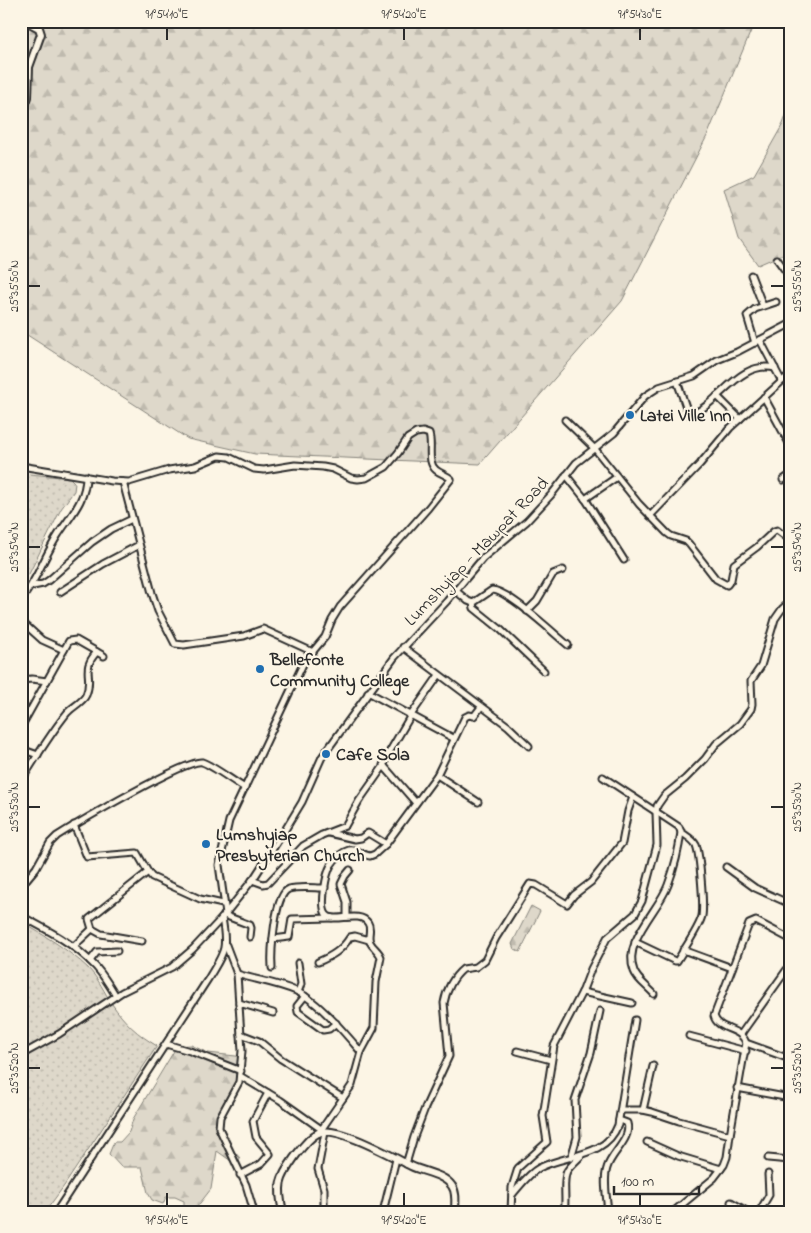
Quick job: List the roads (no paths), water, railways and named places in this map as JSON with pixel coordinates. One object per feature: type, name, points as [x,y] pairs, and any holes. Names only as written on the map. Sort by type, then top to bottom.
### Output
[{"type":"street","points":[[21,117],[28,97],[29,67],[41,34],[39,28],[26,21]]},
{"type":"street","points":[[776,259],[790,277]]},
{"type":"street","points":[[750,275],[763,306]]},
{"type":"street","points":[[776,302],[755,309],[747,316],[757,341],[781,380]]},
{"type":"street","name":"Lumshyiap - Mawpat Road","points":[[21,1055],[59,1034],[116,996],[172,967],[224,916],[252,880],[302,802],[322,757],[368,692],[403,647],[456,591],[483,558],[527,521],[580,459],[614,433],[649,393],[659,387],[694,376],[717,360],[790,324]]},
{"type":"street","points":[[677,382],[689,414],[707,405],[730,384],[746,373],[764,367],[775,368]]},
{"type":"street","points":[[650,516],[740,419],[781,380],[790,374]]},
{"type":"street","points":[[717,396],[740,419]]},
{"type":"street","points":[[764,397],[790,445]]},
{"type":"street","points":[[565,420],[594,449],[650,516],[671,536],[686,541],[716,579],[725,585],[729,584],[731,580],[734,564],[757,547],[774,531],[780,531],[790,540]]},
{"type":"street","points":[[21,466],[123,482],[135,481],[169,470],[195,466],[219,456],[229,457],[254,469],[264,470],[295,465],[315,466],[333,469],[351,478],[366,478],[386,467],[408,438],[416,433],[423,432],[429,434],[431,440],[432,464],[437,471],[450,477],[450,482],[340,608],[332,620],[325,637],[304,662],[229,821],[219,865],[225,950],[56,1212]]},
{"type":"street","points":[[566,475],[585,499],[624,560]]},
{"type":"street","points":[[783,480],[790,475]]},
{"type":"street","points":[[21,600],[32,586],[58,536],[75,512],[86,484],[86,476]]},
{"type":"street","points":[[585,499],[617,477]]},
{"type":"street","points":[[123,482],[158,612],[175,644],[184,645],[244,636],[263,629],[313,652]]},
{"type":"street","points":[[32,586],[43,584],[49,580],[104,533],[132,520]]},
{"type":"street","points":[[60,592],[103,564],[139,546]]},
{"type":"street","points":[[527,611],[537,601],[551,576],[555,572],[563,570]]},
{"type":"street","points":[[472,603],[487,592],[497,590],[527,611],[568,645]]},
{"type":"street","points":[[456,591],[472,603],[474,608],[500,629],[544,671]]},
{"type":"street","points":[[510,1212],[512,1187],[518,1168],[547,1142],[543,1116],[554,1046],[608,938],[635,914],[642,901],[657,845],[656,812],[659,802],[705,759],[716,744],[735,730],[751,709],[751,682],[761,666],[775,619],[790,602]]},
{"type":"street","points":[[21,621],[42,640],[64,650]]},
{"type":"street","points":[[21,727],[69,641],[73,640],[104,656]]},
{"type":"street","points":[[403,647],[508,726],[529,746]]},
{"type":"street","points":[[21,781],[67,713],[86,696],[88,666],[90,659],[97,652]]},
{"type":"street","points":[[252,880],[263,884],[268,883],[303,846],[346,826],[359,801],[384,765],[387,756],[411,715],[439,675]]},
{"type":"street","points":[[21,680],[47,681]]},
{"type":"street","points":[[368,692],[453,738]]},
{"type":"street","points":[[332,918],[328,916],[324,907],[325,888],[332,865],[345,852],[352,850],[370,856],[386,844],[437,775],[453,738],[465,717],[469,715],[474,716],[481,707]]},
{"type":"street","points":[[21,748],[38,755]]},
{"type":"street","points":[[21,886],[36,868],[53,839],[74,825],[160,778],[199,762],[245,788]]},
{"type":"street","points":[[384,765],[416,803]]},
{"type":"street","points":[[437,775],[478,802]]},
{"type":"street","points":[[603,777],[679,827],[681,832],[692,840],[697,847],[700,863],[701,919],[677,961],[672,961],[635,942]]},
{"type":"street","points":[[406,1164],[425,1108],[449,1056],[444,1003],[450,986],[463,969],[476,967],[485,960],[496,938],[530,884],[536,885],[567,904],[574,895],[591,882],[622,843],[633,796]]},
{"type":"street","points":[[74,825],[87,857],[137,852],[148,872],[160,881],[200,899],[223,904]]},
{"type":"street","points":[[654,994],[637,977],[633,970],[635,942],[669,884],[681,832]]},
{"type":"street","points":[[329,833],[355,839],[361,838],[368,833],[386,844]]},
{"type":"street","points":[[726,867],[755,888],[790,904]]},
{"type":"street","points":[[347,917],[347,902],[341,884],[344,876],[350,870]]},
{"type":"street","points":[[142,941],[101,934],[92,929],[88,923],[90,917],[148,872]]},
{"type":"street","points":[[272,968],[273,939],[279,904],[285,891],[295,888],[325,888]]},
{"type":"street","points":[[21,916],[49,930],[90,961],[116,996]]},
{"type":"street","points":[[224,916],[250,925],[250,937]]},
{"type":"street","points":[[273,939],[289,937],[292,919],[357,917],[366,921],[370,927],[369,940]]},
{"type":"street","points":[[673,1212],[714,1178],[728,1157],[737,1088],[746,1051],[746,1043],[741,1034],[718,1024],[714,1016],[749,924],[752,921],[762,923],[790,939]]},
{"type":"street","points":[[73,948],[92,929]]},
{"type":"street","points":[[318,962],[331,957],[342,949],[350,937],[355,936],[369,940],[381,957],[376,982],[374,1028],[361,1052],[352,1085],[323,1135],[318,1169],[324,1189],[324,1212]]},
{"type":"street","points":[[225,944],[237,974],[242,1051],[241,1073],[236,1089],[219,1122],[221,1134],[246,1185],[254,1212]]},
{"type":"street","points":[[683,950],[732,968]]},
{"type":"street","points":[[90,961],[96,952],[117,951]]},
{"type":"street","points":[[298,963],[301,984],[298,992]]},
{"type":"street","points":[[741,1034],[790,965]]},
{"type":"street","points":[[237,974],[298,992],[305,996],[336,1023],[361,1052]]},
{"type":"street","points":[[582,992],[632,1003]]},
{"type":"street","points":[[305,996],[297,1006],[298,1012],[323,1030],[329,1029],[336,1023]]},
{"type":"street","points":[[239,1003],[273,1013]]},
{"type":"street","points":[[571,1158],[577,1137],[575,1100],[591,1053],[600,1011]]},
{"type":"street","points":[[512,1196],[531,1173],[550,1163],[589,1153],[616,1132],[635,1020]]},
{"type":"street","points":[[241,1034],[259,1042],[281,1059],[344,1098]]},
{"type":"street","points":[[689,1036],[746,1051]]},
{"type":"street","points":[[746,1043],[790,1059]]},
{"type":"street","points":[[166,1044],[190,1051],[241,1073],[323,1135],[348,1136],[406,1164],[444,1179],[450,1184],[455,1196],[455,1212]]},
{"type":"street","points":[[517,1051],[551,1060]]},
{"type":"street","points":[[643,1110],[653,1066]]},
{"type":"street","points":[[737,1088],[790,1098]]},
{"type":"street","points":[[240,1175],[261,1164],[270,1154],[256,1137],[253,1121],[268,1093]]},
{"type":"street","points":[[620,1110],[643,1110],[730,1135]]},
{"type":"street","points":[[608,1212],[607,1168],[629,1127],[627,1123],[619,1120]]},
{"type":"street","points":[[283,1212],[280,1190],[282,1176],[299,1152],[323,1135]]},
{"type":"street","points":[[647,1142],[678,1156],[721,1169]]},
{"type":"street","points":[[564,1212],[566,1206],[565,1176],[567,1171],[581,1156]]},
{"type":"street","points":[[768,1158],[790,1160]]},
{"type":"street","points":[[382,1212],[396,1159]]},
{"type":"street","points":[[760,1212],[769,1195],[768,1174]]},
{"type":"street","points":[[731,1202],[748,1212]]},
{"type":"place","name":"Latei Ville Inn","points":[[630,415]]},
{"type":"place","name":"Bellefonte Community College","points":[[260,669]]},
{"type":"place","name":"Cafe Sola","points":[[326,754]]},
{"type":"place","name":"Lumshyiap Presbyterian Church","points":[[206,844]]}]
